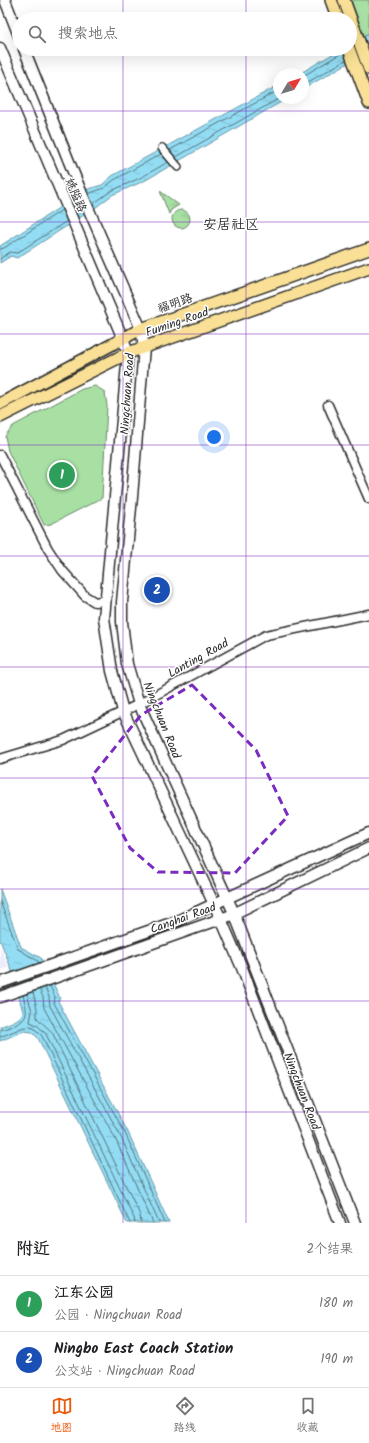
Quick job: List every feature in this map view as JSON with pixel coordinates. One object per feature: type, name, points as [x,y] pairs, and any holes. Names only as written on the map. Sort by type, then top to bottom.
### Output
[{"type":"main road","points":[[5,0],[12,18]]},
{"type":"main road","points":[[331,0],[335,12]]},
{"type":"main road","points":[[344,0],[348,12]]},
{"type":"main road","points":[[357,37],[369,68]]},
{"type":"main road","name":"姚隘路","points":[[0,48],[128,353]]},
{"type":"main road","name":"姚隘路","points":[[27,56],[90,214],[141,329],[144,347]]},
{"type":"main road","points":[[351,56],[369,103]]},
{"type":"main road","name":"福明路","points":[[0,404],[141,329],[369,249]]},
{"type":"main road","name":"Fuming Road","points":[[0,417],[128,353],[369,268]]},
{"type":"main road","name":"Ningchuan Road","points":[[144,347],[133,489],[122,602],[122,622],[127,664],[139,704],[234,913],[355,1223]]},
{"type":"main road","name":"Ningchuan Road","points":[[128,353],[104,618],[112,671],[123,711],[213,905],[221,919],[242,968],[340,1223]]},
{"type":"main road","name":"Canghai Road","points":[[0,983],[176,921],[369,834]]},
{"type":"main road","name":"Canghai Road","points":[[1,997],[221,919],[369,848]]},
{"type":"street","points":[[162,148],[178,167]]},
{"type":"street","points":[[328,405],[369,499]]},
{"type":"street","points":[[0,455],[48,549],[62,570],[85,596],[95,602],[106,600]]},
{"type":"street","name":"Lanting Road","points":[[0,760],[63,740],[139,704],[266,635],[369,614]]},
{"type":"highlighted area","points":[[192,685],[256,750],[288,816],[235,873],[158,872],[130,848],[92,776],[141,715]]},
{"type":"shaded area","points":[[0,946],[9,968],[0,970]]},
{"type":"green space","points":[[347,0],[369,0],[369,33],[361,37],[357,26],[357,12],[352,12]]},
{"type":"green space","points":[[160,191],[179,205],[171,210],[169,214]]},
{"type":"green space","points":[[181,210],[187,213],[190,219],[187,225],[181,228],[175,225],[172,219],[175,213]]},
{"type":"green space","points":[[95,386],[105,392],[107,406],[102,498],[51,524],[44,525],[8,451],[5,436],[13,426],[82,389]]},
{"type":"water","points":[[369,33],[369,57],[367,52],[309,86],[309,68],[329,56],[357,56],[357,39]]},
{"type":"water","points":[[273,88],[273,104],[278,104],[144,181],[112,195],[95,208],[17,258],[11,256],[0,263],[0,246],[88,189],[102,185],[112,176]]},
{"type":"water","points":[[0,889],[21,947],[41,958],[60,998],[58,1001],[128,1132],[169,1223],[127,1223],[38,1038],[32,1032],[24,1031],[0,1041],[0,1027],[17,1020],[23,1012],[11,968],[0,940]]},
{"type":"place","name":"江东公园","points":[[62,475]]},
{"type":"place","name":"Ningbo East Coach Station","points":[[157,590]]},
{"type":"district","name":"安居社区","points":[[231,224]]}]
